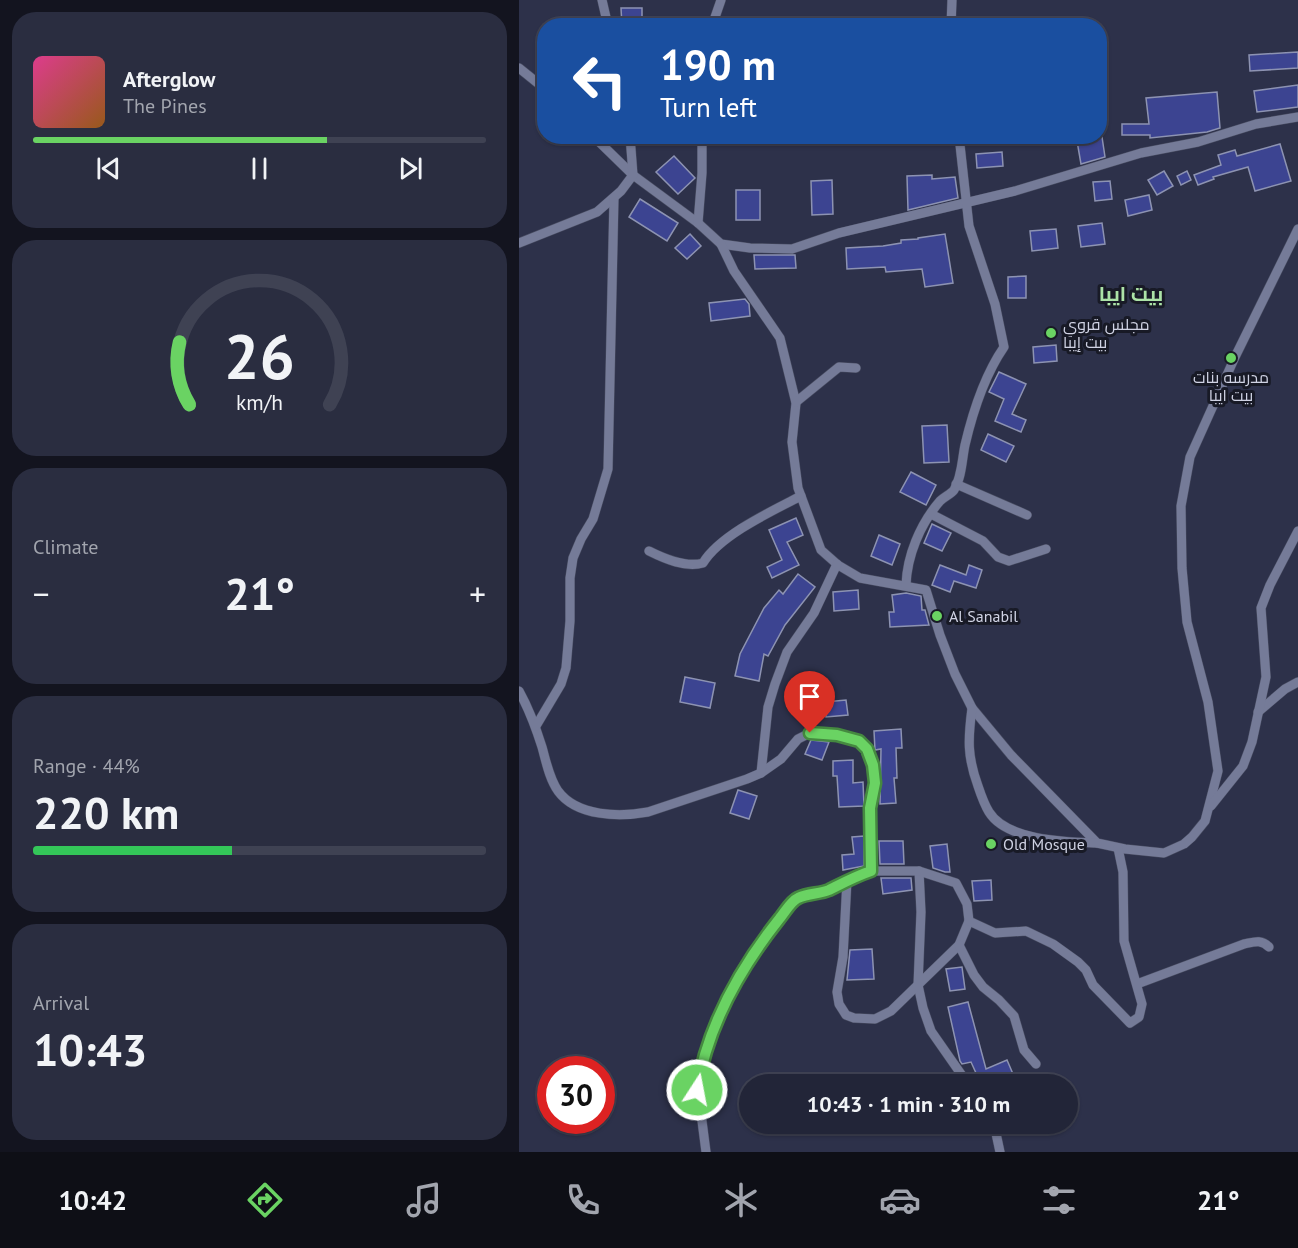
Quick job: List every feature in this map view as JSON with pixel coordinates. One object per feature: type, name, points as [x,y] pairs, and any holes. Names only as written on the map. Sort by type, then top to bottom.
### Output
[{"type":"street","points":[[602,0],[606,18]]},
{"type":"street","points":[[715,18],[721,0]]},
{"type":"street","points":[[951,18],[952,0]]},
{"type":"street","points":[[519,68],[537,83]]},
{"type":"street","points":[[721,243],[750,248],[792,249],[839,233],[1015,191],[1141,153],[1198,142],[1256,124],[1298,117]]},
{"type":"street","points":[[601,144],[633,175],[721,243],[734,271],[780,338],[795,402],[792,442],[798,488],[821,550],[837,564],[860,578],[925,590],[943,645],[972,708],[1011,755],[1098,843]]},
{"type":"street","points":[[519,243],[597,212],[614,198],[633,175],[631,144]]},
{"type":"street","points":[[698,223],[702,144]]},
{"type":"street","points":[[906,585],[906,572],[923,525],[941,500],[954,490],[971,422],[986,378],[1004,347],[995,304],[969,226],[960,144]]},
{"type":"street","points":[[536,726],[561,684],[566,668],[573,558],[593,519],[608,469],[614,198]]},
{"type":"street","points":[[972,708],[968,752],[973,774],[989,814],[1004,826],[1033,837],[1061,843],[1098,843],[1152,853],[1164,853],[1184,844],[1200,830],[1210,808],[1218,771],[1208,702],[1187,622],[1182,568],[1181,506],[1190,457],[1235,357],[1298,230]]},
{"type":"street","points":[[795,402],[839,367],[856,368]]},
{"type":"street","points":[[956,484],[1027,515]]},
{"type":"street","points":[[649,551],[664,559],[696,565],[703,562],[725,540],[801,496]]},
{"type":"street","points":[[931,514],[983,541],[997,557],[1009,561],[1046,549]]},
{"type":"street","points":[[1210,808],[1243,766],[1253,742],[1266,677],[1261,608],[1270,585],[1298,531]]},
{"type":"street","points":[[761,773],[768,707],[775,684],[787,652],[814,613],[837,564]]},
{"type":"street","points":[[1258,712],[1285,689],[1298,682]]},
{"type":"street","points":[[519,691],[536,726],[558,792],[575,805],[594,812],[632,815],[648,812],[761,773],[781,759],[798,739],[810,733],[837,735],[859,741],[867,749],[873,765],[875,783],[870,808],[871,871]]},
{"type":"street","points":[[969,921],[995,933],[1026,931],[1053,944],[1086,970],[1093,985],[1130,1023],[1139,1017],[1142,1004],[1124,941],[1123,872],[1118,848]]},
{"type":"street","points":[[706,1152],[697,1090],[701,1067],[718,1018],[740,978],[774,926],[796,898],[827,891],[847,880],[871,871],[919,871],[956,884],[967,904],[969,921],[959,945],[891,1011],[875,1019],[860,1019],[846,1015],[839,1004],[837,992],[843,957],[847,880]]},
{"type":"street","points":[[919,871],[921,912],[918,985],[931,1030],[961,1074]]},
{"type":"street","points":[[1137,984],[1244,944],[1257,941],[1265,942],[1269,947]]},
{"type":"street","points":[[959,945],[974,975],[983,987],[1014,1016],[1024,1050],[1037,1064]]},
{"type":"street","points":[[996,1134],[1000,1152]]},
{"type":"building","points":[[621,8],[642,8],[642,18],[622,18]]},
{"type":"building","points":[[1298,52],[1298,68],[1250,71],[1249,55]]},
{"type":"building","points":[[1298,85],[1298,107],[1257,112],[1254,91]]},
{"type":"building","points":[[1217,92],[1220,128],[1207,132],[1150,138],[1150,135],[1122,135],[1122,124],[1149,124],[1146,98]]},
{"type":"building","points":[[1078,144],[1103,144],[1105,157],[1081,164]]},
{"type":"building","points":[[1280,144],[1291,181],[1255,191],[1248,167],[1213,177],[1214,179],[1198,185],[1194,175],[1221,165],[1218,155],[1235,150],[1237,156]]},
{"type":"building","points":[[1002,152],[1003,166],[977,168],[976,154]]},
{"type":"building","points":[[674,156],[695,178],[678,194],[656,172]]},
{"type":"building","points":[[1164,171],[1173,186],[1157,195],[1148,180]]},
{"type":"building","points":[[1187,171],[1191,180],[1181,185],[1177,176]]},
{"type":"building","points":[[932,175],[932,179],[955,177],[958,198],[908,210],[907,176]]},
{"type":"building","points":[[832,180],[833,214],[812,215],[811,181]]},
{"type":"building","points":[[1110,181],[1112,199],[1095,201],[1093,182]]},
{"type":"building","points":[[736,190],[760,190],[760,220],[736,220]]},
{"type":"building","points":[[1149,195],[1152,210],[1128,216],[1125,200]]},
{"type":"building","points":[[640,199],[678,223],[667,241],[629,217]]},
{"type":"building","points":[[1102,223],[1105,244],[1081,247],[1078,226]]},
{"type":"building","points":[[1056,229],[1058,248],[1032,251],[1030,231]]},
{"type":"building","points":[[690,234],[701,246],[687,259],[675,248]]},
{"type":"building","points":[[945,234],[953,283],[925,287],[922,269],[886,272],[885,267],[847,269],[846,248],[883,246],[901,243],[901,240]]},
{"type":"building","points":[[754,255],[795,255],[796,268],[755,269]]},
{"type":"building","points":[[1026,276],[1026,298],[1008,298],[1008,277]]},
{"type":"building","points":[[745,299],[749,304],[750,316],[711,321],[709,303]]},
{"type":"building","points":[[1056,345],[1057,361],[1034,363],[1033,347]]},
{"type":"building","points":[[999,372],[1026,384],[1012,414],[1026,420],[1021,432],[995,421],[1004,399],[989,392]]},
{"type":"building","points":[[947,425],[949,462],[924,463],[922,426]]},
{"type":"building","points":[[988,434],[1014,446],[1006,462],[981,450]]},
{"type":"building","points":[[911,472],[936,485],[926,505],[900,492]]},
{"type":"building","points":[[796,518],[803,535],[787,542],[799,565],[772,578],[767,567],[782,560],[769,530]]},
{"type":"building","points":[[932,524],[951,533],[942,551],[924,543]]},
{"type":"building","points":[[879,535],[900,544],[892,565],[871,556]]},
{"type":"building","points":[[940,565],[966,575],[969,565],[982,570],[976,588],[954,581],[950,592],[932,585]]},
{"type":"building","points":[[798,574],[815,587],[785,625],[768,656],[764,654],[759,681],[735,676],[740,654],[764,608],[779,590],[783,594]]},
{"type":"building","points":[[858,590],[859,609],[834,611],[833,592]]},
{"type":"building","points":[[906,593],[921,596],[922,610],[925,610],[929,625],[890,627],[889,612],[894,612],[892,595]]},
{"type":"building","points":[[685,677],[715,683],[710,708],[680,702]]},
{"type":"building","points":[[810,691],[821,705],[807,716],[796,702]]},
{"type":"building","points":[[846,700],[848,715],[826,717],[825,702]]},
{"type":"building","points":[[901,729],[902,748],[896,748],[897,778],[894,778],[896,803],[880,804],[881,749],[875,750],[874,731]]},
{"type":"building","points":[[811,740],[829,742],[822,760],[805,754]]},
{"type":"building","points":[[853,760],[853,783],[863,782],[864,806],[839,807],[837,776],[833,776],[833,761]]},
{"type":"building","points":[[738,790],[757,796],[749,819],[730,813]]},
{"type":"building","points":[[864,836],[864,866],[843,870],[842,855],[854,854],[852,837]]},
{"type":"building","points":[[879,841],[903,841],[904,864],[880,864]]},
{"type":"building","points":[[947,844],[950,872],[933,868],[930,846]]},
{"type":"building","points":[[881,878],[911,878],[912,890],[883,894]]},
{"type":"building","points":[[991,880],[992,900],[974,901],[972,881]]},
{"type":"building","points":[[872,949],[874,979],[847,980],[850,950]]},
{"type":"building","points":[[962,967],[965,989],[950,991],[946,969]]},
{"type":"building","points":[[968,1002],[986,1069],[1007,1060],[1013,1074],[976,1074],[971,1062],[962,1064],[948,1007]]},
{"type":"place","name":"مجلس قروي بيت إيبا","points":[[1051,333]]},
{"type":"place","name":"مدرسه بنات بيت ايبا","points":[[1231,358]]},
{"type":"place","name":"Al Sanabil","points":[[937,616]]},
{"type":"place","name":"Old Mosque","points":[[991,844]]},
{"type":"district","name":"بيت ايبا","points":[[1131,294]]},
{"type":"route","points":[[697,1090],[701,1067],[718,1018],[740,978],[774,926],[796,898],[827,891],[871,871],[870,808],[875,783],[873,765],[867,749],[859,741],[837,735],[810,733]]}]
